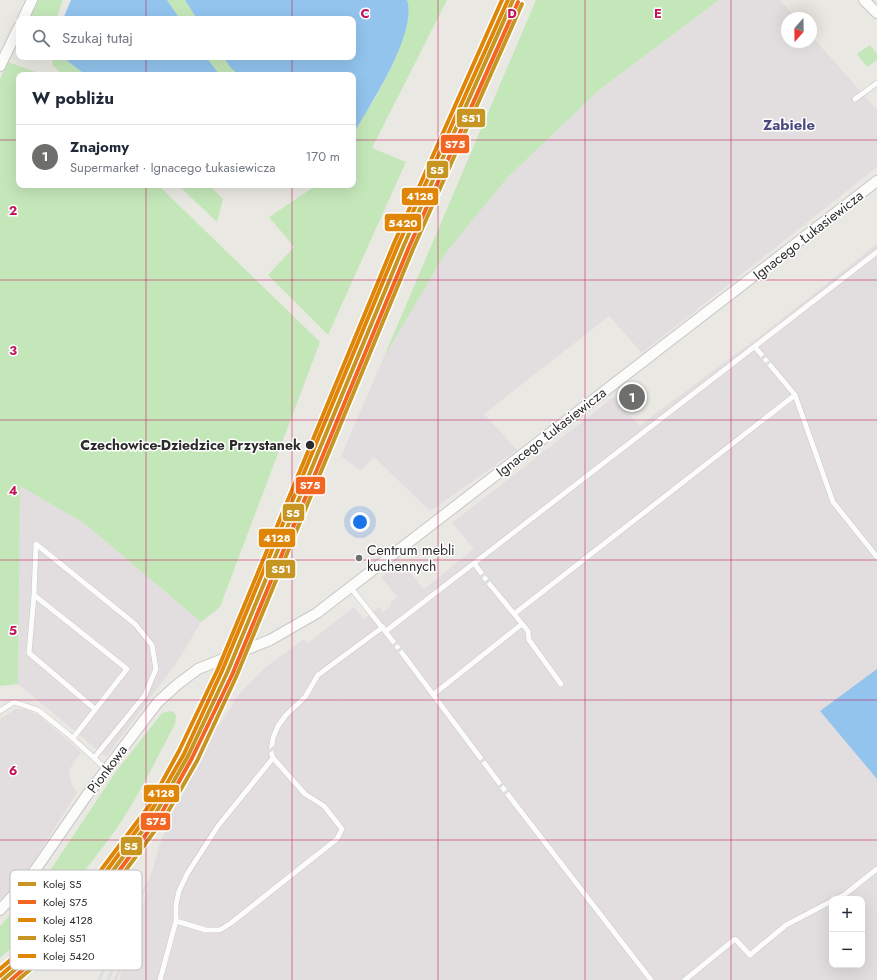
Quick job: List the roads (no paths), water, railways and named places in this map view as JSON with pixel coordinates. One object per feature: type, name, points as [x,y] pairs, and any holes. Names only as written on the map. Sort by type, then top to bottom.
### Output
[{"type":"street","points":[[24,16],[32,0]]},
{"type":"street","points":[[864,0],[877,13]]},
{"type":"street","points":[[0,66],[16,33]]},
{"type":"street","name":"Ignacego Łukasiewicza","points":[[235,654],[270,640],[317,614],[877,181]]},
{"type":"street","name":"Pionkowa","points":[[35,870],[106,769],[158,702],[198,669],[235,654]]},
{"type":"street","name":"Pionkowa","points":[[0,910],[10,899]]},
{"type":"lane","points":[[855,99],[877,83]]},
{"type":"lane","points":[[176,921],[206,930],[220,930],[338,839],[342,829],[324,806],[305,794],[273,758],[271,752],[278,726],[286,715],[305,697],[318,675],[474,563],[877,252]]},
{"type":"lane","points":[[755,347],[795,395],[833,502],[877,557]]},
{"type":"lane","points":[[514,614],[795,395]]},
{"type":"lane","points":[[94,758],[145,696],[156,669],[152,645],[135,624],[36,544],[34,595],[29,653],[95,709]]},
{"type":"lane","points":[[474,563],[528,631],[529,640],[560,684]]},
{"type":"lane","points":[[351,588],[434,694],[506,792],[650,978],[644,980]]},
{"type":"lane","points":[[34,595],[127,669],[73,738]]},
{"type":"lane","points":[[434,694],[522,624]]},
{"type":"lane","points":[[0,711],[14,702],[38,710],[73,738],[106,769]]},
{"type":"lane","points":[[160,980],[176,921],[176,905],[179,891],[187,874],[218,826],[273,758]]},
{"type":"lane","points":[[842,896],[877,869]]},
{"type":"lane","points":[[685,980],[735,939],[750,955],[786,925],[829,903]]},
{"type":"water","points":[[71,0],[167,0],[178,16],[64,16]]},
{"type":"water","points":[[185,0],[407,0],[409,14],[406,30],[399,49],[380,88],[356,129],[356,72],[236,72],[225,60],[356,60],[356,16],[195,16]]},
{"type":"water","points":[[66,60],[208,60],[218,72],[82,72]]},
{"type":"water","points":[[877,669],[877,779],[820,711]]},
{"type":"railway","points":[[346,684],[510,554],[877,269]]},
{"type":"railway","points":[[142,911],[169,864],[202,815],[216,797],[235,778],[877,278]]},
{"type":"railway","points":[[203,980],[212,971],[255,937],[717,579]]},
{"type":"railway","points":[[353,904],[368,889],[389,872],[756,588]]},
{"type":"railway","points":[[261,980],[312,943],[752,601]]},
{"type":"railway","points":[[142,894],[152,876],[215,725]]},
{"type":"railway","points":[[145,980],[164,904],[180,864],[197,835],[217,808],[252,771]]},
{"type":"railway","points":[[171,842],[203,779]]},
{"type":"railway","points":[[193,820],[212,784]]},
{"type":"railway","points":[[287,943],[309,921],[356,880],[479,784]]},
{"type":"railway","points":[[405,876],[420,867],[498,807]]},
{"type":"railway","points":[[322,902],[358,862]]},
{"type":"railway","points":[[274,980],[367,909]]},
{"type":"railway","points":[[253,980],[291,939]]},
{"type":"railway","points":[[181,980],[210,943]]},
{"type":"railway","points":[[99,980],[103,970]]},
{"type":"railway","points":[[108,980],[112,970]]},
{"type":"railway","points":[[115,980],[120,970]]},
{"type":"rail line","name":"5420","points":[[101,870],[149,806],[179,751],[218,669],[395,241],[502,0]]},
{"type":"rail line","name":"4128","points":[[107,870],[153,808],[184,754],[222,671],[399,243],[508,0]]},
{"type":"rail line","name":"S5","points":[[113,870],[157,811],[188,756],[227,673],[404,245],[513,0]]},
{"type":"rail line","name":"S75","points":[[120,870],[161,814],[192,758],[232,675],[409,247],[518,2]]},
{"type":"rail line","name":"S51","points":[[126,870],[165,817],[197,761],[236,677],[413,249],[522,4]]},
{"type":"rail line","name":"5420","points":[[0,969],[10,960]]},
{"type":"rail line","name":"4128","points":[[0,976],[10,967]]},
{"type":"rail line","name":"S5","points":[[3,980],[15,970]]},
{"type":"rail line","name":"S75","points":[[11,980],[22,970]]},
{"type":"rail line","name":"S51","points":[[18,980],[30,970]]},
{"type":"place","name":"Znajomy","points":[[632,397]]},
{"type":"place","name":"Czechowice-Dziedzice Przystanek","points":[[310,445]]},
{"type":"place","name":"Centrum mebli kuchennych","points":[[359,558]]},
{"type":"district","name":"Zabiele","points":[[789,125]]}]
